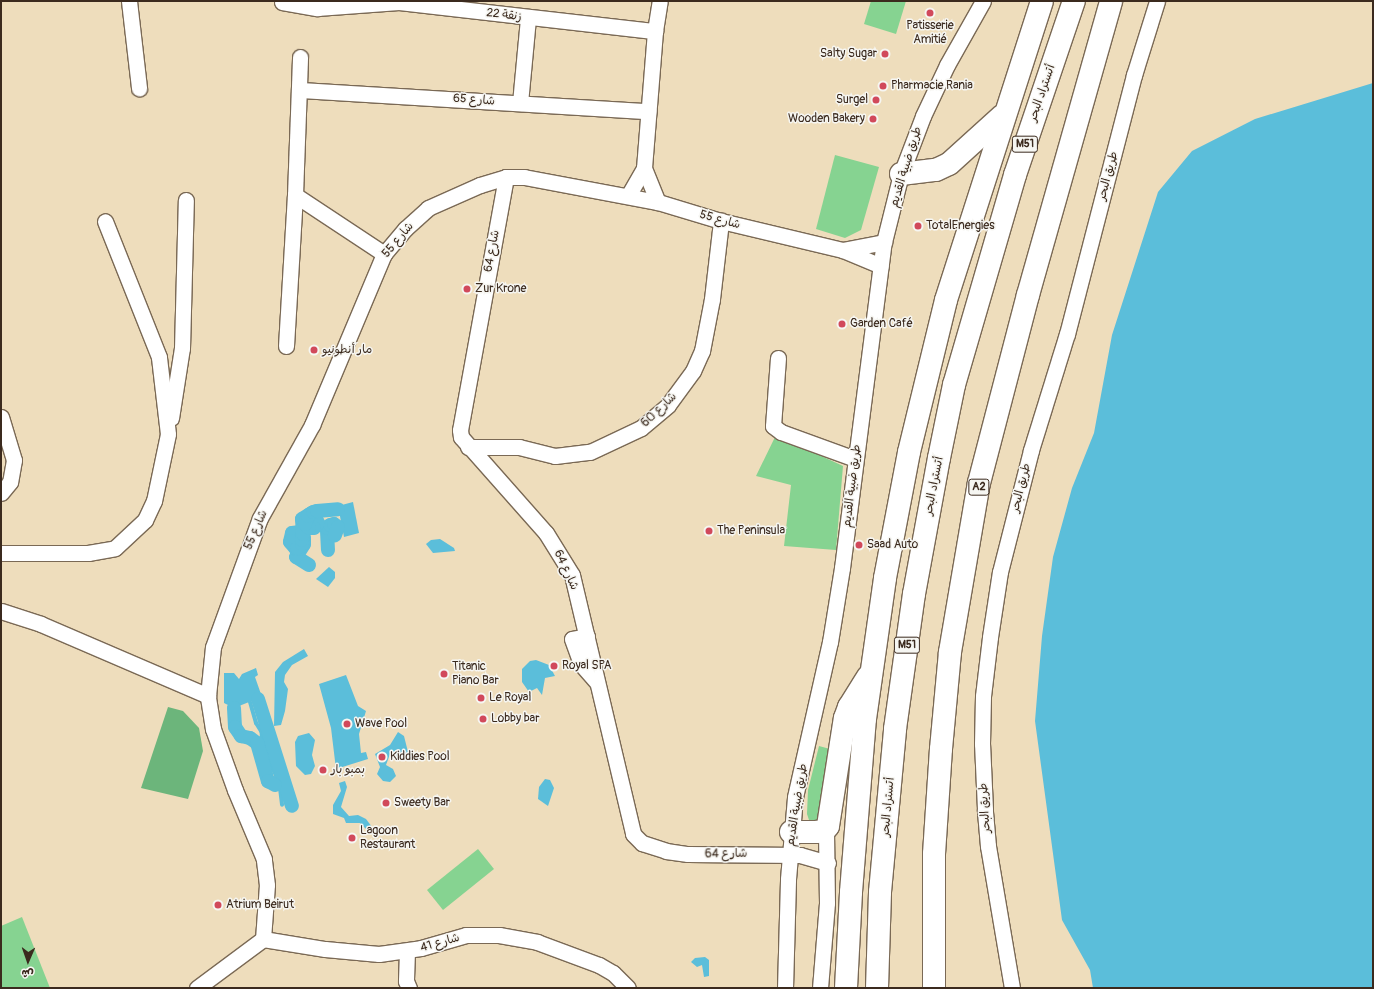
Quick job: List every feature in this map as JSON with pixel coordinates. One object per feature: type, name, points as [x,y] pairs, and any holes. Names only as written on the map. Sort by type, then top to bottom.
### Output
[{"type":"highway","name":"M51","points":[[846,988],[851,884],[871,673],[885,578],[924,386],[948,294],[1042,1]]},
{"type":"highway","name":"أتستراد البحر","points":[[877,988],[880,892],[895,730],[914,594],[939,458],[954,385],[1013,182],[1074,1]]},
{"type":"highway","name":"A2","points":[[934,988],[934,854],[941,749],[950,652],[979,483],[1028,295],[1111,1]]},
{"type":"highway","points":[[902,174],[936,170],[949,164],[1005,114]]},
{"type":"highway","points":[[791,832],[816,832],[826,829],[845,718],[849,707],[871,673]]},
{"type":"street","points":[[129,1],[139,88]]},
{"type":"street","name":"طريق ضبية القديم","points":[[785,988],[789,854],[795,797],[837,598],[884,242],[902,174],[926,110],[983,1]]},
{"type":"street","name":"طريق البحر","points":[[1012,988],[988,846],[985,809],[982,744],[983,696],[990,637],[1000,572],[1031,450],[1067,334],[1134,75],[1157,1]]},
{"type":"street","name":"زنقة 22","points":[[282,2],[317,8],[399,2],[528,18],[655,31]]},
{"type":"street","points":[[628,196],[644,168],[655,31],[660,5]]},
{"type":"street","points":[[520,103],[528,18]]},
{"type":"street","points":[[286,346],[295,195],[300,90],[300,56]]},
{"type":"street","name":"شارع 65","points":[[300,90],[648,111]]},
{"type":"street","points":[[644,168],[658,202]]},
{"type":"street","name":"شارع 55","points":[[263,940],[267,885],[264,859],[235,790],[213,729],[208,696],[213,647],[251,541],[279,480],[312,425],[384,254],[405,229],[428,208],[480,184],[506,177],[555,181],[658,202],[721,221],[843,250],[880,266]]},
{"type":"street","name":"شارع 64","points":[[506,177],[460,430],[461,437],[468,447],[525,507],[562,557],[578,595],[626,812],[633,834],[642,843],[666,851],[688,854],[789,854],[812,857],[828,863]]},
{"type":"street","points":[[295,195],[384,254]]},
{"type":"street","points":[[1,553],[88,553],[114,548],[145,520],[154,501],[179,378],[182,348],[186,200]]},
{"type":"street","points":[[105,221],[159,357],[168,434]]},
{"type":"street","name":"شارع 60","points":[[468,447],[519,447],[555,456],[590,452],[641,428],[668,405],[693,371],[702,350],[712,300],[721,221]]},
{"type":"street","name":"شارع 55","points":[[843,250],[884,242]]},
{"type":"street","points":[[778,358],[773,426],[781,432],[855,459]]},
{"type":"street","points":[[1,417],[14,460],[10,482],[1,493]]},
{"type":"street","points":[[1,611],[41,624],[208,696]]},
{"type":"street","points":[[820,988],[828,863],[826,829]]},
{"type":"street","name":"شارع 41","points":[[263,940],[363,953],[407,951],[451,938],[499,935],[537,942],[599,965],[613,973],[628,988]]},
{"type":"street","points":[[197,988],[263,940]]},
{"type":"street","points":[[407,951],[406,981],[409,988]]},
{"type":"green space","points":[[871,1],[906,1],[896,34],[864,24]]},
{"type":"green space","points":[[835,155],[879,167],[861,230],[845,238],[816,229]]},
{"type":"green space","points":[[776,435],[843,466],[836,550],[784,546],[791,485],[756,476]]},
{"type":"green space","points":[[168,707],[183,711],[199,728],[203,751],[188,799],[141,788]]},
{"type":"green space","points":[[819,746],[830,749],[821,812],[817,821],[810,823],[807,814],[808,790]]},
{"type":"green space","points":[[478,849],[494,869],[443,910],[427,890]]},
{"type":"green space","points":[[22,917],[50,988],[1,988],[1,926]]},
{"type":"water","points":[[1373,83],[1373,988],[1093,988],[1090,970],[1062,920],[1035,721],[1042,636],[1053,557],[1072,488],[1094,433],[1112,335],[1158,192],[1192,151],[1255,119]]},
{"type":"water","points":[[353,502],[359,533],[344,537],[338,506]]},
{"type":"water","points":[[440,539],[454,548],[455,551],[433,553],[426,544],[431,540]]},
{"type":"water","points":[[329,567],[335,572],[335,578],[328,587],[316,579]]},
{"type":"water","points":[[304,649],[308,656],[292,665],[285,675],[284,682],[288,689],[285,711],[281,725],[274,726],[275,672],[283,662]]},
{"type":"water","points":[[536,660],[549,665],[555,676],[545,678],[542,695],[537,688],[529,692],[522,682],[522,669],[530,661]]},
{"type":"water","points":[[256,668],[258,675],[255,677],[262,697],[234,708],[224,703],[224,673],[234,673],[239,679],[242,674]]},
{"type":"water","name":"Wave Pool","points":[[346,675],[358,706],[366,711],[359,734],[361,753],[366,752],[368,759],[336,769],[331,728],[319,684]]},
{"type":"water","name":"Kiddies Pool","points":[[398,732],[404,736],[408,752],[404,759],[390,754],[386,765],[393,769],[396,776],[390,782],[383,781],[377,774],[380,767],[375,754],[390,745]]},
{"type":"water","points":[[309,733],[315,740],[312,755],[315,766],[311,774],[305,775],[296,766],[295,742],[298,736]]},
{"type":"water","points":[[545,779],[550,780],[554,788],[548,806],[538,799],[539,787]]},
{"type":"water","points":[[345,781],[347,787],[341,807],[349,816],[358,815],[366,819],[372,827],[368,831],[360,823],[346,823],[344,818],[333,814],[333,805],[341,791],[339,783]]},
{"type":"water","points":[[705,957],[709,960],[709,976],[704,977],[702,965],[697,967],[691,962],[695,958]]},
{"type":"waterway","points":[[309,565],[296,557],[304,544],[304,538],[302,534],[300,532],[292,533],[290,542],[296,549],[299,549],[303,544],[303,539],[301,534],[294,534],[291,541],[297,548],[302,544],[302,540],[303,534],[302,519],[310,514],[314,514],[318,523],[314,528],[309,528],[305,524],[308,516],[313,512],[338,509]]},
{"type":"waterway","points":[[328,550],[327,528],[330,525],[334,524],[338,527],[335,535]]},
{"type":"waterway","points":[[258,699],[292,806]]},
{"type":"waterway","points":[[254,701],[261,721],[262,739],[275,765],[276,776]]},
{"type":"waterway","points":[[250,702],[256,723],[266,739],[270,765],[279,780],[282,805]]},
{"type":"waterway","points":[[234,708],[235,727],[241,736],[250,738],[257,743],[268,781],[275,785]]},
{"type":"waterway","points":[[283,793],[287,804]]},
{"type":"place","name":"Patisserie Amitié","points":[[930,13]]},
{"type":"place","name":"Salty Sugar","points":[[885,54]]},
{"type":"place","name":"Pharmacie Rania","points":[[883,86]]},
{"type":"place","name":"Surgel","points":[[876,100]]},
{"type":"place","name":"Wooden Bakery","points":[[873,119]]},
{"type":"place","name":"TotalEnergies","points":[[918,226]]},
{"type":"place","name":"Zur Krone","points":[[467,289]]},
{"type":"place","name":"Garden Café","points":[[842,324]]},
{"type":"place","name":"مار أنطونيو","points":[[314,350]]},
{"type":"place","name":"The Peninsula","points":[[709,531]]},
{"type":"place","name":"Saad Auto","points":[[859,545]]},
{"type":"place","name":"Royal SPA","points":[[554,666]]},
{"type":"place","name":"Titanic Piano Bar","points":[[444,674]]},
{"type":"place","name":"Le Royal","points":[[481,698]]},
{"type":"place","name":"Lobby bar","points":[[483,719]]},
{"type":"place","name":"Wave Pool","points":[[347,724]]},
{"type":"place","name":"Kiddies Pool","points":[[382,757]]},
{"type":"place","name":"بمبو بار","points":[[323,770]]},
{"type":"place","name":"Sweety Bar","points":[[386,803]]},
{"type":"place","name":"Lagoon Restaurant","points":[[352,838]]},
{"type":"place","name":"Atrium Beirut","points":[[218,905]]}]
